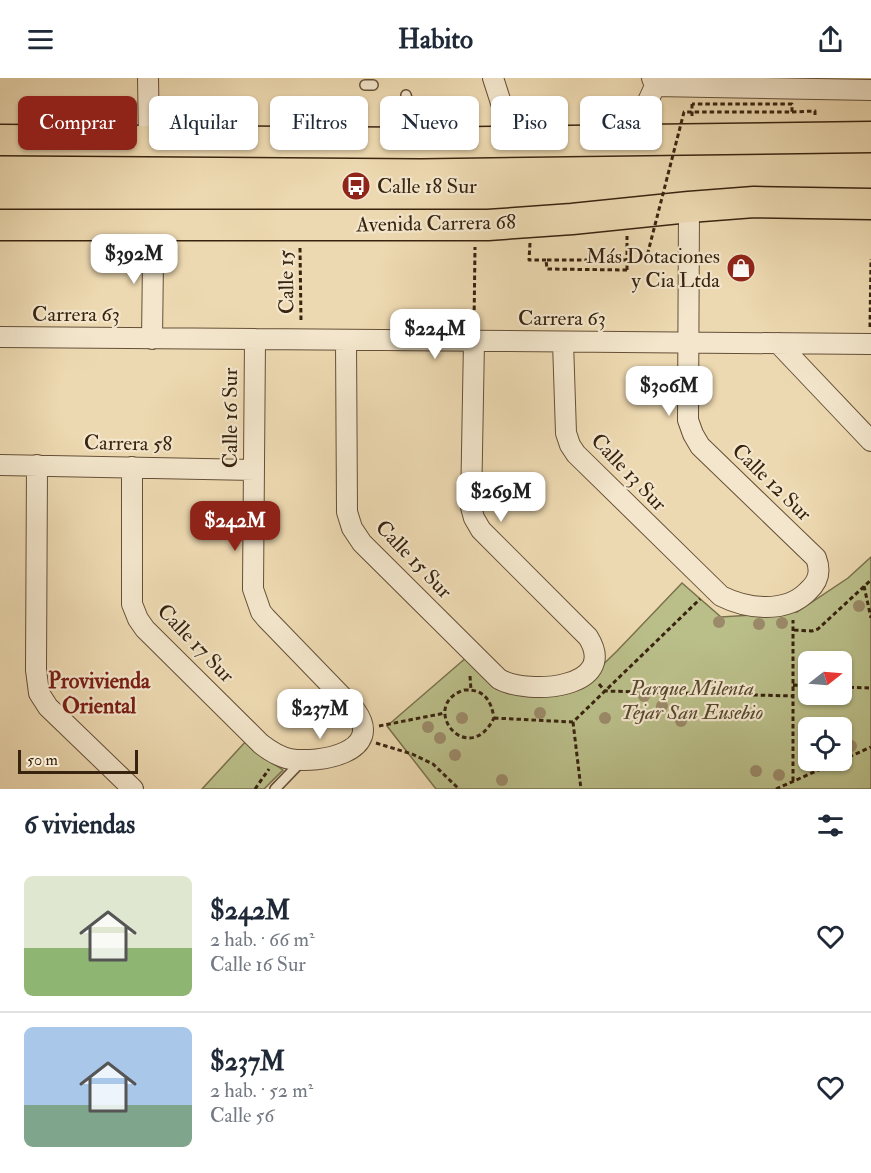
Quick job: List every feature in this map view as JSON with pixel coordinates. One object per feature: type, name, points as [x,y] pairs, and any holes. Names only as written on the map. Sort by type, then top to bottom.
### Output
[{"type":"main road","points":[[662,139],[871,136]]},
{"type":"main road","points":[[0,140],[149,141]]},
{"type":"main road","name":"Avenida Carrera 68","points":[[0,225],[475,225],[572,219],[754,202],[871,204]]},
{"type":"street","points":[[148,78],[149,141]]},
{"type":"street","points":[[493,78],[499,96]]},
{"type":"street","points":[[648,96],[654,82],[858,86]]},
{"type":"street","name":"Calle 12 Sur","points":[[689,207],[688,420],[700,446],[816,558],[819,566],[818,577],[808,592],[793,603]]},
{"type":"street","points":[[133,224],[147,243],[153,260],[152,339]]},
{"type":"street","name":"Carrera 63","points":[[0,337],[870,344]]},
{"type":"street","name":"Calle 16 Sur","points":[[255,339],[253,589],[261,612],[355,710],[362,720],[363,734]]},
{"type":"street","name":"Calle 15 Sur","points":[[346,340],[347,512],[352,528],[362,543],[499,679],[508,684],[520,686],[557,687],[573,682],[588,672],[594,661],[595,653],[588,637],[481,530],[474,518],[471,507],[474,341]]},
{"type":"street","name":"Calle 13 Sur","points":[[563,342],[566,433],[576,454],[721,596],[732,602],[747,605],[777,607],[793,603]]},
{"type":"street","points":[[778,343],[871,441]]},
{"type":"street","name":"Carrera 58","points":[[0,465],[254,470]]},
{"type":"street","points":[[37,465],[36,670],[39,693],[48,706],[133,789]]},
{"type":"street","name":"Calle 17 Sur","points":[[132,467],[132,604],[138,619],[145,629],[261,744],[278,755]]},
{"type":"street","points":[[278,755],[303,760],[340,755],[353,749],[363,734]]},
{"type":"lane","points":[[275,789],[303,760]]},
{"type":"path","points":[[692,121],[692,104],[792,104],[792,112]]},
{"type":"path","points":[[529,260],[646,260],[684,112],[815,111]]},
{"type":"path","name":"Calle 15","points":[[300,225],[301,340]]},
{"type":"path","points":[[474,341],[475,225]]},
{"type":"path","points":[[546,260],[547,269],[627,270],[627,231]]},
{"type":"path","points":[[870,344],[871,259]]},
{"type":"path","points":[[793,630],[818,629],[871,580]]},
{"type":"path","points":[[864,586],[871,618]]},
{"type":"path","points":[[494,718],[573,722],[711,588]]},
{"type":"path","points":[[793,603],[793,781]]},
{"type":"path","points":[[793,685],[798,685]]},
{"type":"path","points":[[852,687],[871,688]]},
{"type":"path","points":[[471,690],[480,692],[486,697],[494,718],[485,732],[470,738],[455,734],[449,728],[445,713],[446,705],[451,698],[457,693],[471,690]]},
{"type":"path","points":[[605,692],[793,696]]},
{"type":"path","points":[[363,734],[445,713]]},
{"type":"path","points":[[573,722],[581,789]]},
{"type":"path","points":[[363,734],[433,764],[459,789]]},
{"type":"path","points":[[852,755],[871,747]]},
{"type":"path","points":[[255,789],[278,755]]},
{"type":"path","points":[[776,789],[816,771]]},
{"type":"green space","name":"Parque Milenta Tejar San Eusebio","points":[[871,557],[871,789],[436,789],[387,726],[467,657],[496,689],[523,696],[555,696],[569,693],[579,688],[682,583],[721,617],[797,612],[848,578]]},
{"type":"green space","points":[[247,740],[268,760],[283,770],[264,789],[202,789]]},
{"type":"place","name":"Calle 18 Sur","points":[[356,186]]},
{"type":"place","name":"Más Dotaciones y Cia Ltda","points":[[741,268]]},
{"type":"district","name":"Provivienda Oriental","points":[[99,692]]}]
